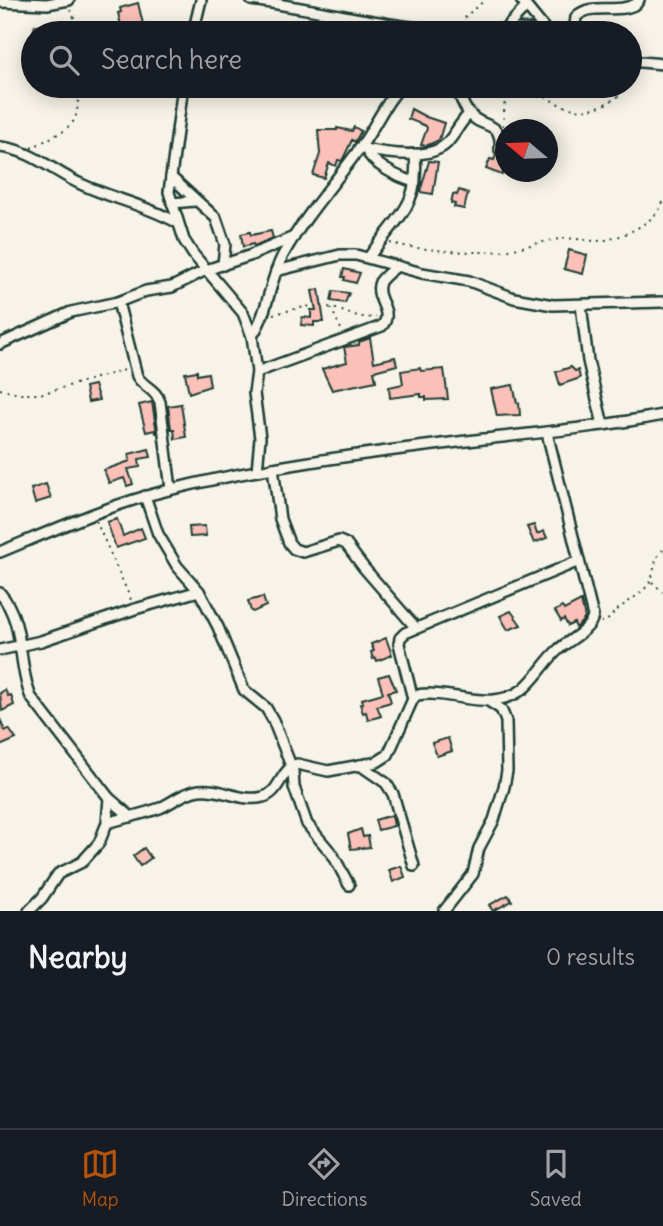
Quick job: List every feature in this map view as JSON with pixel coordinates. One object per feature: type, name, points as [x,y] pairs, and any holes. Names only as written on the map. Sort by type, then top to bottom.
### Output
[{"type":"street","points":[[195,21],[201,0]]},
{"type":"street","points":[[251,0],[366,21]]},
{"type":"street","points":[[576,21],[583,11],[620,10],[636,4],[639,0]]},
{"type":"street","points":[[0,2],[47,4],[66,1]]},
{"type":"street","points":[[511,21],[523,3],[538,21]]},
{"type":"street","points":[[642,62],[663,64]]},
{"type":"street","points":[[181,98],[169,192],[188,247],[243,313],[252,336],[257,372],[254,393],[260,438],[257,471]]},
{"type":"street","points":[[252,336],[265,314],[276,271],[294,237],[336,176],[363,149],[390,98]]},
{"type":"street","points":[[463,98],[470,113],[495,128]]},
{"type":"street","points":[[363,149],[415,153],[436,151],[446,144],[470,113]]},
{"type":"street","points":[[0,147],[24,152],[83,185],[178,223]]},
{"type":"street","points":[[363,149],[376,164],[415,182]]},
{"type":"street","points":[[369,257],[411,201],[415,182],[415,153]]},
{"type":"street","points":[[171,177],[210,212],[220,225],[225,244],[223,265]]},
{"type":"street","points":[[172,203],[195,201]]},
{"type":"street","points":[[0,344],[71,312],[118,302],[146,291],[178,284],[206,270],[294,237]]},
{"type":"street","points":[[276,271],[340,255],[369,257],[422,273],[461,279],[514,298],[554,305],[663,302]]},
{"type":"street","points":[[257,372],[382,326],[387,314],[380,299],[379,286],[397,266]]},
{"type":"street","points":[[118,302],[140,381],[156,392],[160,402],[171,489]]},
{"type":"street","points":[[581,305],[587,361],[603,425]]},
{"type":"street","points":[[0,552],[145,496],[257,471],[361,454],[547,433],[663,415]]},
{"type":"street","points":[[107,823],[161,807],[196,790],[207,789],[255,799],[266,797],[272,793],[291,766],[303,764],[328,771],[377,762],[388,755],[413,699],[421,694],[490,702],[508,698],[522,690],[550,656],[590,625],[593,616],[547,433]]},
{"type":"street","points":[[273,468],[280,519],[294,549],[303,552],[339,541],[346,544],[416,628]]},
{"type":"street","points":[[145,496],[158,534],[177,566],[199,592],[218,627],[244,690],[269,713],[291,766],[294,787],[307,824],[333,855],[349,885]]},
{"type":"street","points":[[413,699],[399,644],[405,633],[579,561]]},
{"type":"street","points":[[0,650],[32,644],[135,609],[199,592]]},
{"type":"street","points":[[0,593],[13,613],[31,697],[109,798],[131,817]]},
{"type":"street","points":[[444,911],[473,874],[479,848],[494,820],[504,787],[507,771],[506,721],[501,709],[490,702]]},
{"type":"street","points":[[360,765],[386,783],[393,794],[414,866]]},
{"type":"street","points":[[29,911],[42,898],[58,874],[76,867],[99,842],[107,823],[109,798]]},
{"type":"path","points":[[464,21],[485,0]]},
{"type":"path","points":[[66,1],[76,21]]},
{"type":"path","points":[[24,152],[64,131],[77,113],[79,98]]},
{"type":"path","points":[[505,119],[506,98]]},
{"type":"path","points":[[548,98],[584,111],[595,109],[617,98]]},
{"type":"path","points":[[382,240],[424,248],[501,251],[558,239],[598,241],[618,237],[650,221],[663,202]]},
{"type":"path","points":[[265,314],[308,306],[331,308],[359,318],[387,314]]},
{"type":"path","points":[[331,308],[344,339]]},
{"type":"path","points":[[0,389],[30,395],[40,394],[136,367]]},
{"type":"path","points":[[93,514],[135,609]]},
{"type":"path","points":[[590,625],[607,621],[616,609],[651,582],[657,555],[663,550]]},
{"type":"path","points":[[651,582],[663,592]]},
{"type":"building","points":[[138,3],[142,21],[120,21],[120,8]]},
{"type":"building","points":[[411,109],[444,123],[439,140],[426,146],[421,145],[427,128],[408,119]]},
{"type":"building","points":[[354,127],[361,131],[355,142],[352,140],[342,161],[338,160],[336,166],[329,163],[324,178],[313,175],[320,154],[318,130],[337,128],[352,131]]},
{"type":"building","points":[[495,158],[495,172],[486,169],[490,159],[494,160]]},
{"type":"building","points":[[429,161],[438,162],[433,194],[420,192]]},
{"type":"building","points":[[459,190],[468,193],[464,209],[454,207],[455,204],[451,203],[453,194],[457,195]]},
{"type":"building","points":[[271,231],[273,238],[254,246],[243,247],[241,234]]},
{"type":"building","points":[[569,250],[587,255],[583,274],[564,269]]},
{"type":"building","points":[[344,269],[360,273],[356,283],[344,280]]},
{"type":"building","points":[[319,289],[324,322],[314,322],[314,326],[301,325],[302,317],[311,318],[311,310],[316,310],[312,291]]},
{"type":"building","points":[[333,291],[349,293],[345,303],[331,301]]},
{"type":"building","points":[[370,338],[374,362],[395,357],[397,365],[374,371],[376,381],[332,390],[322,369],[347,362],[344,347],[359,345],[359,342]]},
{"type":"building","points":[[571,367],[575,371],[578,370],[580,378],[560,385],[556,372]]},
{"type":"building","points":[[420,368],[421,371],[444,369],[448,399],[426,400],[421,394],[390,398],[389,387],[403,384],[401,371]]},
{"type":"building","points":[[197,371],[197,375],[208,373],[210,386],[189,393],[185,373]]},
{"type":"building","points":[[94,385],[99,400],[88,402],[85,387]]},
{"type":"building","points":[[513,385],[520,415],[497,416],[491,389]]},
{"type":"building","points":[[152,402],[157,433],[155,430],[146,432],[139,405]]},
{"type":"building","points":[[181,404],[186,437],[175,439],[168,406]]},
{"type":"building","points":[[149,449],[151,457],[139,459],[140,467],[128,469],[133,484],[127,486],[124,478],[109,483],[104,470],[130,461],[129,454]]},
{"type":"building","points":[[46,484],[51,498],[35,503],[31,489]]},
{"type":"building","points":[[117,519],[123,536],[141,528],[145,538],[116,548],[107,522]]},
{"type":"building","points":[[534,525],[537,534],[544,531],[547,538],[534,543],[527,527]]},
{"type":"building","points":[[205,526],[206,536],[190,537],[189,527]]},
{"type":"building","points":[[263,597],[266,606],[251,611],[248,601]]},
{"type":"building","points":[[581,601],[585,618],[576,628],[574,623],[568,626],[564,619],[561,621],[555,611],[562,607],[564,610]]},
{"type":"building","points":[[511,611],[521,625],[508,630],[500,616]]},
{"type":"building","points":[[386,638],[392,655],[377,661],[376,658],[373,659],[371,644]]},
{"type":"building","points":[[389,674],[396,690],[388,692],[391,702],[377,706],[381,716],[368,720],[360,704],[363,703],[362,699],[383,693],[378,677]]},
{"type":"building","points":[[5,690],[8,696],[11,695],[14,705],[2,711],[0,693]]},
{"type":"building","points":[[0,719],[5,731],[9,729],[16,739],[0,746]]},
{"type":"building","points":[[448,738],[452,751],[437,756],[432,743]]},
{"type":"building","points":[[392,815],[394,826],[378,830],[375,820]]},
{"type":"building","points":[[361,829],[363,837],[368,836],[370,847],[351,849],[348,834]]},
{"type":"building","points":[[144,848],[151,858],[140,866],[133,856]]},
{"type":"building","points":[[401,866],[405,877],[393,882],[389,870]]},
{"type":"building","points":[[508,895],[512,901],[493,911],[489,905]]}]
